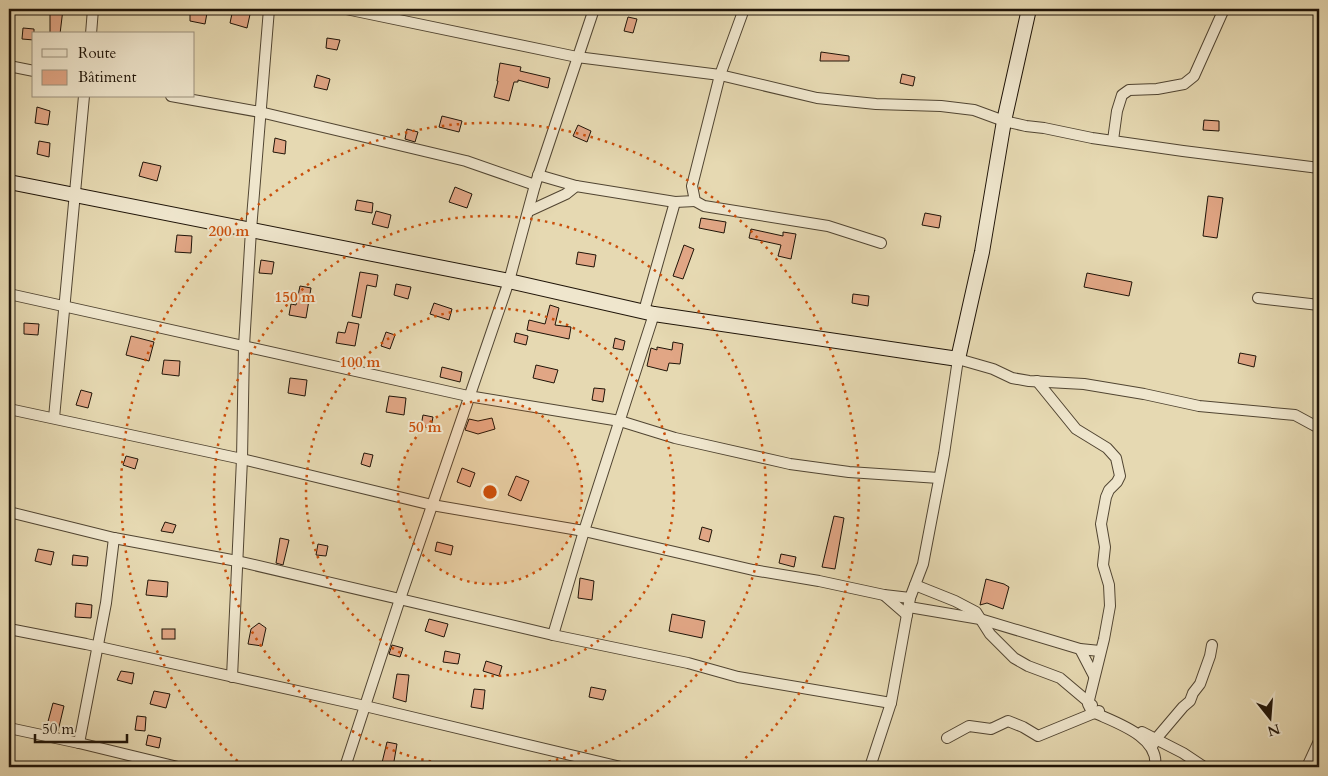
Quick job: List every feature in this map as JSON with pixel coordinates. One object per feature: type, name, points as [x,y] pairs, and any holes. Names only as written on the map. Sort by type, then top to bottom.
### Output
[{"type":"street","points":[[91,32],[94,9]]},
{"type":"street","points":[[232,677],[242,458],[244,346],[251,230],[269,9]]},
{"type":"street","points":[[346,9],[577,57],[720,75],[817,98],[974,110],[1004,121],[1026,126],[1183,151],[1319,168]]},
{"type":"street","points":[[345,767],[468,396],[509,281],[537,180],[594,9]]},
{"type":"street","points":[[695,202],[692,186],[720,75],[744,9]]},
{"type":"street","points":[[870,767],[891,703],[909,607],[923,564],[958,358],[982,252],[1004,121],[1029,9]]},
{"type":"street","points":[[1113,140],[1117,111],[1122,95],[1129,90],[1157,89],[1184,84],[1194,76],[1224,9]]},
{"type":"street","points":[[9,66],[32,71]]},
{"type":"street","points":[[54,418],[84,98]]},
{"type":"street","points":[[182,98],[260,112],[466,161],[537,180],[675,202],[695,202],[704,206],[828,226],[881,243]]},
{"type":"street","points":[[9,182],[509,281],[649,313],[958,358],[993,369],[1012,378],[1029,381],[1084,384],[1155,396],[1199,406],[1296,415],[1319,428]]},
{"type":"street","points":[[528,211],[566,194],[576,186]]},
{"type":"street","points":[[553,635],[584,531],[620,422],[649,313],[675,202]]},
{"type":"street","points":[[9,294],[468,396],[620,422],[675,438],[790,464],[849,472],[939,478]]},
{"type":"street","points":[[1258,298],[1319,305]]},
{"type":"street","points":[[1037,381],[1076,429],[1107,448],[1116,458],[1120,476],[1106,497],[1101,524],[1105,547],[1104,566],[1109,585],[1110,606],[1104,639],[1088,701]]},
{"type":"street","points":[[9,408],[242,458],[432,505],[584,531],[753,570],[820,581],[884,595],[909,607],[980,619],[1080,649],[1100,651]]},
{"type":"street","points":[[9,512],[114,538],[237,560],[553,635],[688,663],[738,677],[891,703]]},
{"type":"street","points":[[79,743],[106,603],[114,538]]},
{"type":"street","points":[[915,585],[955,601],[976,612],[990,634],[1014,658],[1028,666],[1060,678],[1088,701],[1097,712],[1127,724],[1153,744],[1183,753],[1204,767]]},
{"type":"street","points":[[884,595],[909,607]]},
{"type":"street","points":[[9,628],[366,706],[621,767]]},
{"type":"street","points":[[1156,767],[1153,744],[1183,707],[1190,702],[1200,684],[1212,645]]},
{"type":"street","points":[[1080,649],[1094,676]]},
{"type":"street","points":[[946,738],[968,726],[991,728],[1008,721],[1038,736],[1097,712]]},
{"type":"street","points":[[9,728],[178,767]]},
{"type":"street","points":[[1307,767],[1319,741]]},
{"type":"building","points":[[50,9],[63,9],[60,32],[50,32]]},
{"type":"building","points":[[233,9],[251,10],[247,28],[230,23]]},
{"type":"building","points":[[190,10],[207,13],[205,24],[190,21]]},
{"type":"building","points":[[628,17],[637,19],[633,33],[624,31]]},
{"type":"building","points":[[23,28],[34,29],[32,40],[22,39]]},
{"type":"building","points":[[327,38],[340,40],[337,50],[326,48]]},
{"type":"building","points":[[821,52],[849,56],[849,61],[820,61]]},
{"type":"building","points":[[500,63],[521,67],[520,71],[550,78],[548,88],[518,80],[518,82],[514,82],[509,101],[494,97]]},
{"type":"building","points":[[902,74],[915,77],[913,86],[900,83]]},
{"type":"building","points":[[317,75],[330,79],[327,90],[314,87]]},
{"type":"building","points":[[37,107],[50,111],[48,125],[35,123]]},
{"type":"building","points":[[442,116],[462,121],[459,132],[439,127]]},
{"type":"building","points":[[1204,120],[1219,121],[1219,131],[1203,130]]},
{"type":"building","points":[[578,125],[591,131],[587,142],[573,136]]},
{"type":"building","points":[[407,129],[418,132],[415,142],[405,139]]},
{"type":"building","points":[[275,138],[286,141],[285,154],[273,152]]},
{"type":"building","points":[[39,141],[50,143],[49,157],[37,154]]},
{"type":"building","points":[[143,162],[161,166],[157,181],[139,176]]},
{"type":"building","points":[[455,187],[472,194],[467,208],[449,202]]},
{"type":"building","points":[[1208,196],[1223,198],[1217,238],[1203,236]]},
{"type":"building","points":[[357,200],[373,203],[372,213],[355,210]]},
{"type":"building","points":[[376,211],[391,215],[388,228],[372,224]]},
{"type":"building","points":[[925,213],[941,216],[939,228],[922,225]]},
{"type":"building","points":[[701,218],[726,222],[724,233],[699,228]]},
{"type":"building","points":[[751,229],[783,236],[783,232],[796,234],[791,259],[778,256],[781,245],[749,238]]},
{"type":"building","points":[[177,235],[192,236],[191,253],[175,252]]},
{"type":"building","points":[[684,245],[694,249],[683,279],[673,276]]},
{"type":"building","points":[[578,252],[596,255],[594,267],[576,264]]},
{"type":"building","points":[[261,260],[274,262],[272,274],[259,273]]},
{"type":"building","points":[[360,272],[378,275],[376,287],[367,285],[361,318],[352,316]]},
{"type":"building","points":[[1087,273],[1132,282],[1129,296],[1084,287]]},
{"type":"building","points":[[396,284],[411,287],[408,299],[394,295]]},
{"type":"building","points":[[300,286],[311,288],[306,318],[289,315],[291,304],[296,305]]},
{"type":"building","points":[[853,294],[869,296],[868,306],[852,303]]},
{"type":"building","points":[[434,303],[452,309],[449,320],[430,314]]},
{"type":"building","points":[[550,305],[559,308],[555,325],[571,327],[569,339],[527,330],[529,320],[545,324]]},
{"type":"building","points":[[348,322],[359,324],[355,346],[336,343],[338,332],[345,333]]},
{"type":"building","points":[[24,323],[39,324],[38,335],[24,334]]},
{"type":"building","points":[[386,332],[395,335],[390,349],[381,346]]},
{"type":"building","points":[[516,333],[528,336],[526,345],[514,342]]},
{"type":"building","points":[[131,336],[154,342],[149,361],[126,355]]},
{"type":"building","points":[[615,338],[625,341],[623,350],[613,348]]},
{"type":"building","points":[[673,342],[683,344],[680,364],[669,363],[667,371],[647,366],[651,348],[657,350],[657,347],[672,350]]},
{"type":"building","points":[[1240,353],[1256,356],[1254,367],[1238,363]]},
{"type":"building","points":[[164,360],[180,361],[179,376],[162,374]]},
{"type":"building","points":[[536,365],[558,370],[554,383],[533,378]]},
{"type":"building","points":[[442,367],[462,372],[460,382],[440,377]]},
{"type":"building","points":[[290,378],[307,380],[305,396],[288,393]]},
{"type":"building","points":[[594,388],[605,389],[603,402],[592,400]]},
{"type":"building","points":[[81,390],[92,393],[88,408],[76,405]]},
{"type":"building","points":[[389,396],[406,398],[404,415],[386,412]]},
{"type":"building","points":[[423,415],[433,417],[431,428],[421,426]]},
{"type":"building","points":[[492,418],[495,429],[478,434],[465,430],[469,419],[478,421]]},
{"type":"building","points":[[364,453],[373,455],[370,467],[361,464]]},
{"type":"building","points":[[126,456],[138,459],[135,469],[123,465]]},
{"type":"building","points":[[462,468],[475,473],[470,487],[457,482]]},
{"type":"building","points":[[516,476],[529,481],[521,501],[508,495]]},
{"type":"building","points":[[834,516],[844,518],[835,569],[822,567]]},
{"type":"building","points":[[165,522],[176,525],[173,533],[161,531]]},
{"type":"building","points":[[702,527],[712,530],[709,542],[699,539]]},
{"type":"building","points":[[280,538],[289,540],[283,565],[276,563]]},
{"type":"building","points":[[437,542],[453,546],[451,555],[435,551]]},
{"type":"building","points":[[318,544],[328,546],[326,556],[316,555]]},
{"type":"building","points":[[38,549],[54,552],[51,565],[35,561]]},
{"type":"building","points":[[781,554],[796,557],[794,567],[779,563]]},
{"type":"building","points":[[73,555],[88,557],[87,566],[72,565]]},
{"type":"building","points":[[580,578],[594,581],[592,600],[578,598]]},
{"type":"building","points":[[986,579],[1009,587],[1003,609],[987,603],[980,605]]},
{"type":"building","points":[[148,580],[168,582],[167,597],[146,595]]},
{"type":"building","points":[[76,603],[92,605],[91,618],[75,617]]},
{"type":"building","points":[[672,614],[705,621],[702,638],[669,631]]},
{"type":"building","points":[[429,619],[448,624],[444,637],[425,631]]},
{"type":"building","points":[[259,623],[266,628],[262,646],[248,644],[251,629]]},
{"type":"building","points":[[162,629],[175,629],[175,639],[162,639]]},
{"type":"building","points":[[392,645],[403,648],[400,657],[389,654]]},
{"type":"building","points":[[445,651],[460,654],[458,664],[443,662]]},
{"type":"building","points":[[486,661],[502,666],[499,676],[483,671]]},
{"type":"building","points":[[121,671],[134,673],[132,684],[117,680]]},
{"type":"building","points":[[397,674],[409,675],[406,702],[393,698]]},
{"type":"building","points":[[591,687],[606,690],[603,700],[589,697]]},
{"type":"building","points":[[474,689],[485,690],[483,709],[471,707]]},
{"type":"building","points":[[154,691],[170,694],[166,708],[150,704]]},
{"type":"building","points":[[53,703],[64,706],[58,731],[46,729]]},
{"type":"building","points":[[137,716],[146,717],[145,731],[135,730]]},
{"type":"building","points":[[148,735],[161,738],[159,748],[146,745]]},
{"type":"building","points":[[387,742],[397,744],[393,767],[381,767]]}]
